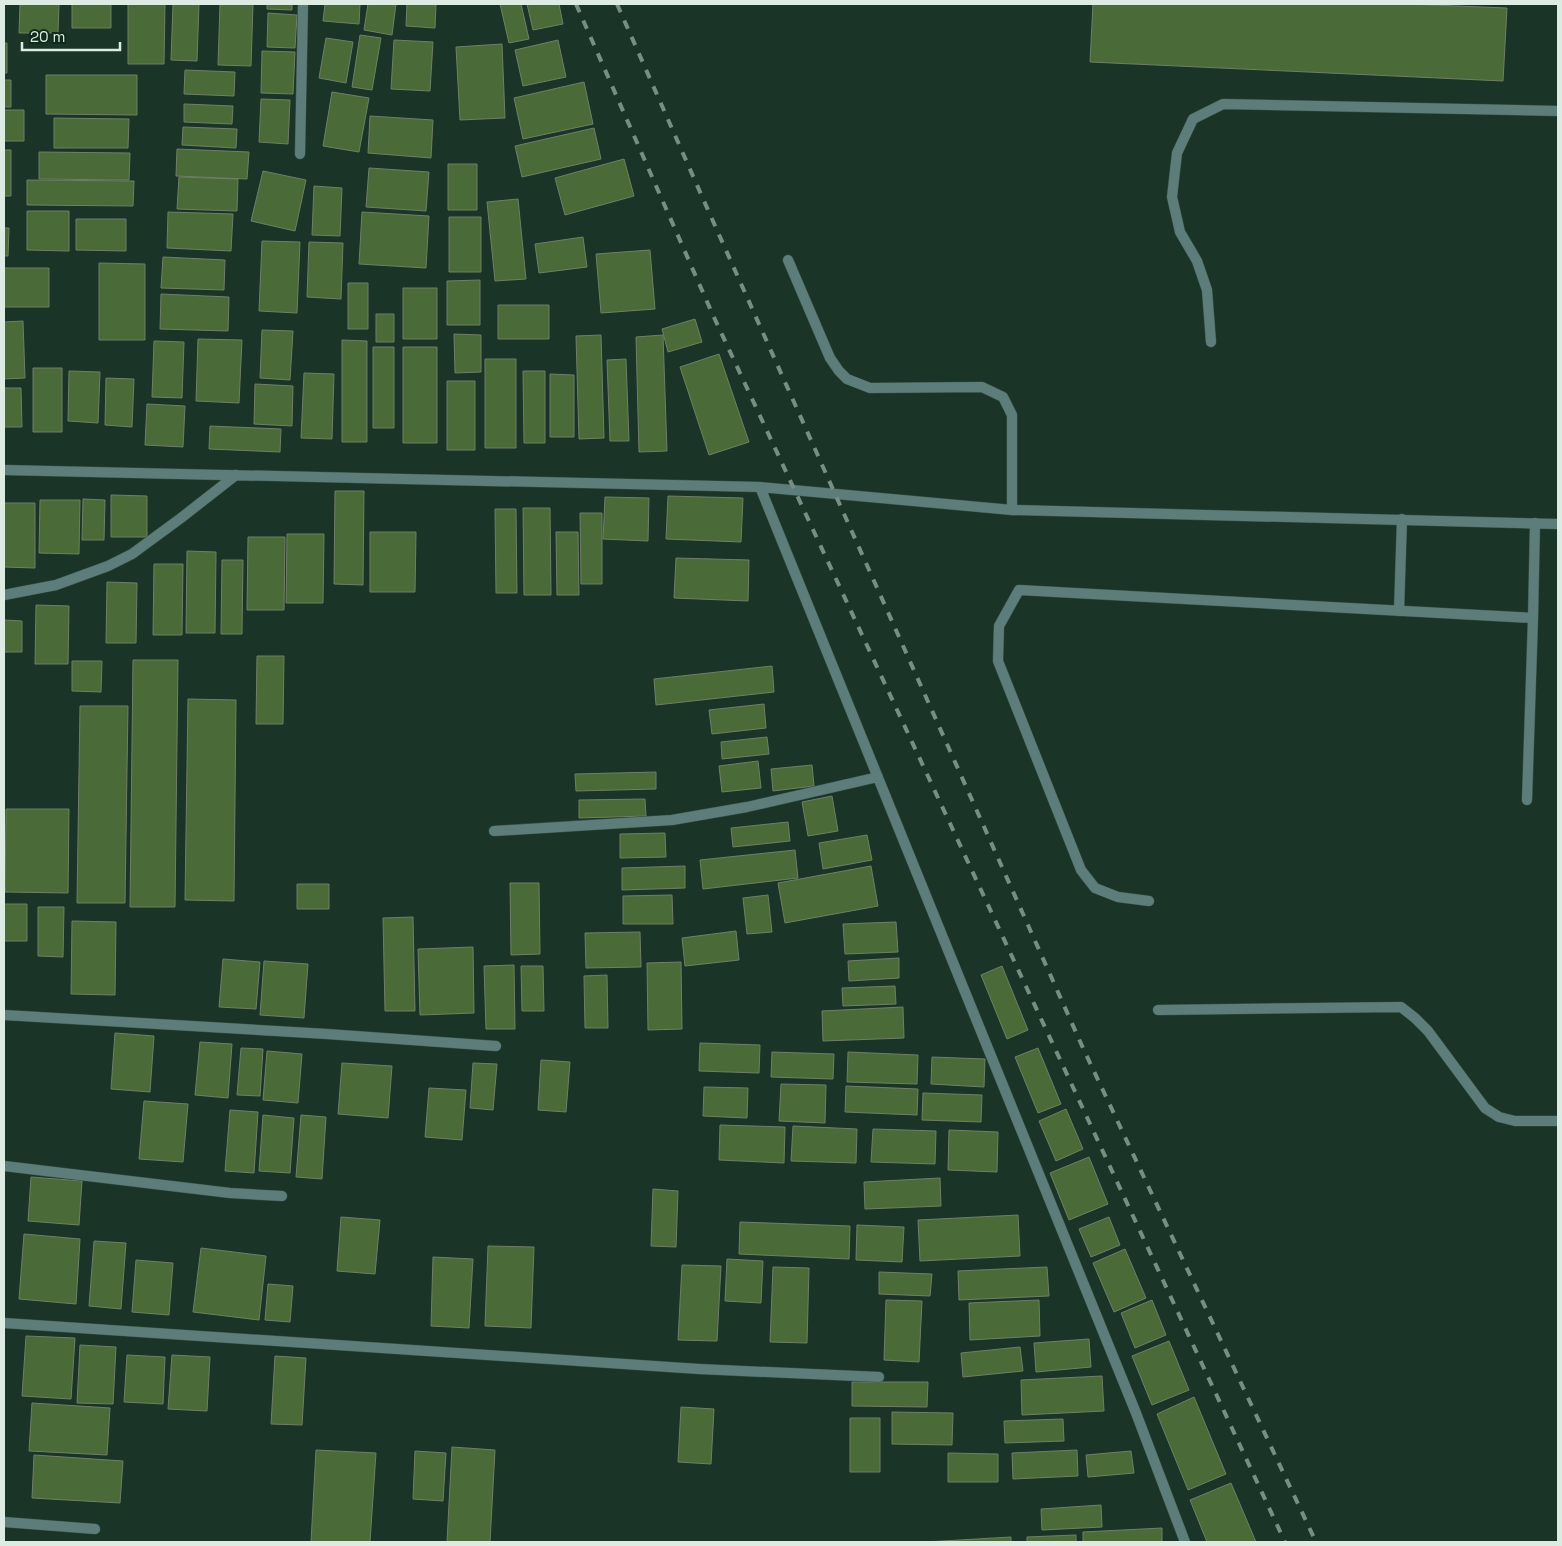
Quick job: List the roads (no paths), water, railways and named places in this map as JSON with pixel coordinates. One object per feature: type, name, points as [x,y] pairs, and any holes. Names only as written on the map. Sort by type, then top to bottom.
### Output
[{"type":"street","points":[[300,154],[303,4]]},
{"type":"street","points":[[1211,342],[1208,290],[1197,261],[1180,232],[1172,197],[1177,153],[1193,119],[1223,104],[1558,111]]},
{"type":"street","points":[[788,260],[830,358],[847,379],[870,388],[982,387],[1002,397],[1012,415],[1012,510]]},
{"type":"street","points":[[4,470],[760,487],[1012,510],[1558,524]]},
{"type":"street","points":[[4,594],[56,585],[108,566],[132,554],[182,518],[236,475]]},
{"type":"street","points":[[760,487],[1136,1413],[1185,1542]]},
{"type":"street","points":[[1399,611],[1402,519]]},
{"type":"street","points":[[1527,800],[1535,523]]},
{"type":"street","points":[[1149,901],[1118,897],[1095,888],[1081,870],[998,661],[999,626],[1020,590],[1533,618]]},
{"type":"street","points":[[494,831],[672,820],[747,807],[878,777]]},
{"type":"street","points":[[1158,1010],[1401,1007],[1428,1031],[1485,1108],[1499,1117],[1515,1121],[1558,1121]]},
{"type":"street","points":[[4,1015],[317,1033],[496,1046]]},
{"type":"street","points":[[4,1166],[230,1193],[282,1196]]},
{"type":"street","points":[[4,1323],[390,1350],[699,1369],[878,1377]]},
{"type":"street","points":[[4,1522],[96,1529]]},
{"type":"railway","points":[[576,4],[712,313],[1285,1542]]},
{"type":"railway","points":[[617,4],[1083,1048],[1316,1542]]}]
